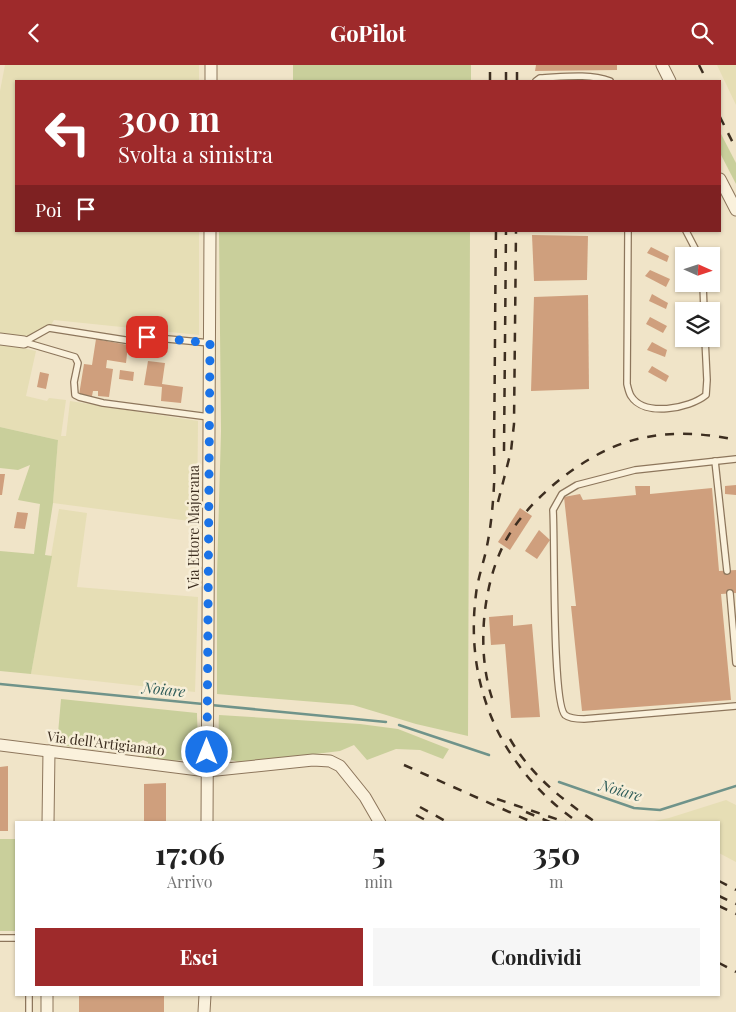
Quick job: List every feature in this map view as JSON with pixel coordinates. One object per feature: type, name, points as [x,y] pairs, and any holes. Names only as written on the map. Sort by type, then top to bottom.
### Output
[{"type":"street","points":[[211,65],[211,80]]},
{"type":"street","points":[[662,65],[670,80]]},
{"type":"street","points":[[721,181],[736,210]]},
{"type":"street","name":"Via Ettore Majorana","points":[[207,821],[210,232]]},
{"type":"street","points":[[0,339],[24,343]]},
{"type":"street","name":"Via dell'Artigianato","points":[[0,745],[207,771],[313,760],[330,761],[340,766],[365,797],[379,821]]},
{"type":"street","points":[[48,821],[49,751]]},
{"type":"street","points":[[47,996],[47,1012]]},
{"type":"street","points":[[204,996],[204,1012]]},
{"type":"lane","points":[[537,80],[540,78],[586,77],[606,80]]},
{"type":"lane","points":[[628,232],[627,385],[630,395],[639,404],[658,409],[678,408],[698,401],[706,395],[708,380],[706,347]]},
{"type":"lane","points":[[687,232],[694,247]]},
{"type":"lane","points":[[24,343],[49,328],[144,343],[147,337],[210,343]]},
{"type":"lane","points":[[24,343],[74,357],[78,363],[74,382],[75,395],[79,397],[103,403],[208,417]]},
{"type":"lane","points":[[736,459],[635,471],[577,485],[562,494],[553,510],[557,672],[560,706],[565,715],[584,719],[736,707]]},
{"type":"lane","points":[[715,461],[727,571]]},
{"type":"lane","points":[[730,593],[736,663]]},
{"type":"lane","points":[[0,938],[15,938]]},
{"type":"lane","points":[[29,996],[29,1012]]},
{"type":"shaded area","points":[[5,65],[199,65],[199,80],[15,80],[15,232],[199,232],[199,335],[54,320],[51,325],[24,339],[0,334],[0,91]]},
{"type":"shaded area","points":[[717,65],[736,65],[736,105]]},
{"type":"shaded area","points":[[0,343],[36,351],[26,396],[47,401],[49,398],[66,400],[61,436],[66,436],[70,401],[198,421],[197,522],[53,503],[58,440],[0,427]]},
{"type":"shaded area","points":[[59,509],[87,513],[77,587],[198,597],[195,692],[31,674]]},
{"type":"shaded area","points":[[726,800],[736,805],[736,862],[720,854],[720,821],[654,821]]},
{"type":"green space","points":[[293,65],[471,65],[471,80],[293,80]]},
{"type":"green space","points":[[721,134],[736,163],[736,184],[721,155]]},
{"type":"green space","points":[[219,232],[470,232],[468,736],[416,724],[353,705],[217,694],[217,575],[221,431]]},
{"type":"green space","points":[[0,427],[58,440],[53,503],[45,555],[52,556],[31,674],[0,671],[0,551],[34,554],[40,504],[18,500],[30,465],[18,470],[0,468]]},
{"type":"green space","points":[[61,699],[197,713],[198,737],[196,749],[187,758],[174,761],[147,758],[145,753],[148,750],[148,742],[143,740],[136,744],[131,754],[57,745]]},
{"type":"green space","points":[[219,715],[360,724],[398,729],[449,749],[443,759],[420,750],[396,749],[367,760],[354,745],[340,751],[241,763],[226,758],[220,737]]},
{"type":"green space","points":[[0,839],[15,839],[15,931],[0,931]]},
{"type":"building","points":[[536,65],[617,65],[617,70],[535,71]]},
{"type":"building","points":[[532,235],[588,236],[587,280],[534,281]]},
{"type":"building","points":[[651,247],[669,256],[667,262],[647,253]]},
{"type":"building","points":[[650,270],[670,279],[666,287],[645,276]]},
{"type":"building","points":[[652,294],[668,303],[666,309],[649,301]]},
{"type":"building","points":[[588,295],[589,389],[531,391],[534,297]]},
{"type":"building","points":[[650,317],[667,326],[663,333],[646,324]]},
{"type":"building","points":[[96,339],[128,345],[126,363],[107,360],[106,368],[113,369],[109,397],[98,396],[98,391],[93,391],[92,396],[79,395],[84,364],[92,365]]},
{"type":"building","points":[[652,342],[667,350],[665,357],[647,350]]},
{"type":"building","points":[[148,361],[165,363],[162,384],[183,387],[181,403],[161,401],[162,387],[144,385]]},
{"type":"building","points":[[652,366],[669,376],[666,382],[648,372]]},
{"type":"building","points":[[120,370],[134,372],[133,381],[119,379]]},
{"type":"building","points":[[40,372],[49,374],[46,389],[37,387]]},
{"type":"building","points":[[0,474],[5,474],[2,495],[0,495]]},
{"type":"building","points":[[736,485],[736,495],[725,494],[725,486]]},
{"type":"building","points":[[635,486],[650,486],[650,494],[712,488],[719,571],[736,570],[736,593],[721,594],[731,700],[582,711],[571,606],[576,606],[564,497],[580,494],[583,500],[636,495]]},
{"type":"building","points":[[520,508],[532,516],[510,550],[498,542]]},
{"type":"building","points":[[17,512],[28,513],[25,529],[14,528]]},
{"type":"building","points":[[539,530],[550,540],[537,559],[525,551]]},
{"type":"building","points":[[513,615],[513,626],[532,624],[540,717],[511,718],[505,644],[491,645],[489,617]]},
{"type":"building","points":[[8,766],[8,831],[0,831],[0,767]]},
{"type":"building","points":[[166,783],[166,821],[144,821],[144,784]]},
{"type":"building","points":[[79,996],[164,996],[164,1012],[79,1012]]},
{"type":"waterway","name":"Noiare","points":[[0,684],[203,704]]},
{"type":"waterway","name":"Noiare","points":[[211,705],[386,722]]},
{"type":"waterway","name":"Noiare","points":[[399,725],[489,755]]},
{"type":"waterway","name":"Noiare","points":[[559,782],[634,808],[660,810],[736,786]]},
{"type":"railway","points":[[490,65],[490,80]]},
{"type":"railway","points":[[506,65],[506,80]]},
{"type":"railway","points":[[517,65],[517,80]]},
{"type":"railway","points":[[699,65],[706,80]]},
{"type":"railway","points":[[721,119],[736,149]]},
{"type":"railway","points":[[496,232],[494,480],[490,531],[476,594],[474,628],[476,662],[483,693],[494,723],[509,752],[529,778],[552,802],[576,821]]},
{"type":"railway","points":[[504,451],[506,232]]},
{"type":"railway","points":[[498,502],[511,451],[514,424],[516,232]]},
{"type":"railway","points":[[492,698],[484,662],[483,642],[486,602],[490,583],[495,565],[511,531],[538,499],[573,470],[591,458],[609,449],[640,438],[667,434],[695,434],[736,440]]},
{"type":"railway","points":[[510,739],[518,752],[548,786],[594,821]]},
{"type":"railway","points":[[404,765],[530,821]]},
{"type":"railway","points":[[497,799],[562,821]]},
{"type":"railway","points":[[420,807],[445,821]]},
{"type":"railway","points":[[526,812],[547,821]]},
{"type":"railway","points":[[416,815],[427,821]]},
{"type":"railway","points":[[720,882],[736,890]]},
{"type":"railway","points":[[720,896],[736,904]]},
{"type":"railway","points":[[720,906],[736,914]]},
{"type":"railway","points":[[720,964],[736,972]]},
{"type":"route","points":[[147,337],[210,343],[207,752]]}]
